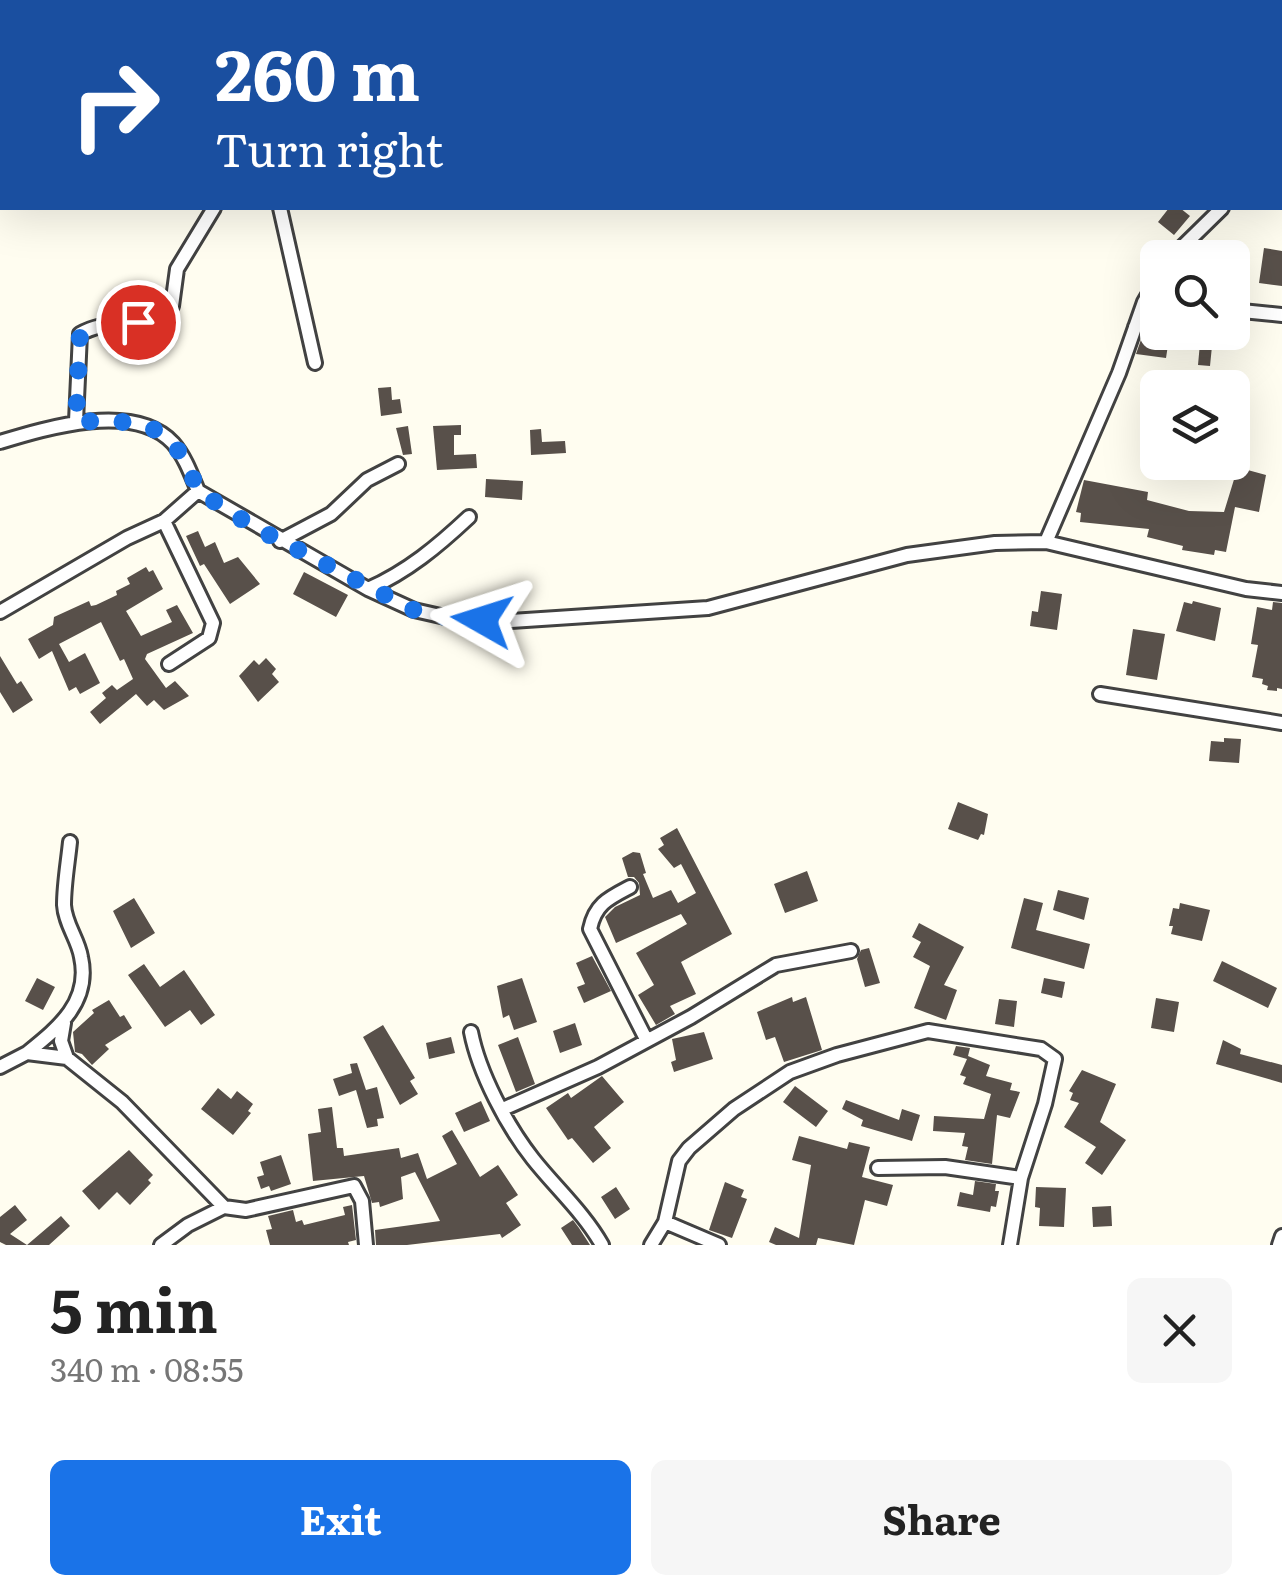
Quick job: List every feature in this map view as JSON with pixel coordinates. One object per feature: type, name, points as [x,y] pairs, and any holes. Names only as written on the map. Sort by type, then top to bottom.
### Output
[{"type":"street","points":[[76,421],[80,334],[97,324],[138,322],[161,315],[172,306],[177,269],[213,210]]},
{"type":"street","points":[[280,210],[315,363]]},
{"type":"street","points":[[1190,240],[1220,210]]},
{"type":"street","points":[[1250,312],[1282,315]]},
{"type":"street","points":[[1046,542],[1140,316]]},
{"type":"street","points":[[1135,327],[1140,325]]},
{"type":"street","points":[[0,442],[76,421],[124,422],[156,430],[172,442],[187,463],[198,491],[280,542],[368,589],[414,610],[454,619],[510,621],[708,608],[907,555],[995,542],[1046,542],[1246,590],[1282,593]]},
{"type":"street","points":[[280,542],[331,514],[367,480],[398,464]]},
{"type":"street","points":[[0,612],[127,538],[164,521],[198,491]]},
{"type":"street","points":[[368,589],[396,576],[443,542],[469,517]]},
{"type":"street","points":[[164,521],[213,623],[209,638],[170,664]]},
{"type":"street","points":[[1100,694],[1282,723]]},
{"type":"street","points":[[0,1068],[27,1053],[64,1023],[78,1000],[81,956],[64,907],[70,842]]},
{"type":"street","points":[[630,887],[602,902],[590,929],[646,1039]]},
{"type":"street","points":[[504,1109],[598,1067],[776,965],[851,951]]},
{"type":"street","points":[[64,1023],[61,1042],[67,1058],[122,1102],[224,1207]]},
{"type":"street","points":[[651,1245],[665,1222],[679,1161],[734,1108],[790,1072],[928,1031],[1006,1042],[1051,1054],[1056,1065],[1021,1178],[1010,1245]]},
{"type":"street","points":[[471,1032],[482,1070],[530,1156],[593,1228],[602,1245]]},
{"type":"street","points":[[27,1053],[67,1058]]},
{"type":"street","points":[[878,1168],[945,1167],[1021,1178]]},
{"type":"street","points":[[160,1245],[188,1224],[224,1207],[246,1210],[354,1186],[362,1201],[366,1245]]},
{"type":"street","points":[[665,1222],[719,1245]]},
{"type":"street","points":[[1279,1245],[1282,1236]]},
{"type":"building","points":[[1167,210],[1182,210],[1190,216],[1174,235],[1158,222]]},
{"type":"building","points":[[1264,248],[1282,251],[1282,286],[1259,283]]},
{"type":"building","points":[[1140,343],[1140,350],[1167,350],[1166,358],[1136,354]]},
{"type":"building","points":[[1199,350],[1212,350],[1210,366],[1198,365]]},
{"type":"building","points":[[391,387],[392,400],[400,399],[402,413],[381,416],[378,388]]},
{"type":"building","points":[[461,425],[461,435],[454,435],[454,455],[476,454],[477,468],[437,470],[433,426]]},
{"type":"building","points":[[408,426],[412,454],[403,455],[396,428]]},
{"type":"building","points":[[541,429],[542,442],[565,441],[566,453],[531,455],[530,430]]},
{"type":"building","points":[[1250,471],[1266,475],[1259,512],[1235,507],[1226,552],[1215,550],[1214,555],[1182,550],[1183,546],[1147,537],[1149,529],[1080,522],[1081,513],[1076,512],[1084,480],[1148,492],[1147,500],[1189,511],[1224,512],[1234,480],[1250,480]]},
{"type":"building","points":[[486,479],[523,481],[522,500],[485,497]]},
{"type":"building","points":[[198,531],[205,547],[215,542],[224,563],[238,557],[260,584],[230,604],[204,564],[200,566],[186,536]]},
{"type":"building","points":[[146,567],[149,572],[153,570],[163,589],[126,611],[141,636],[172,622],[166,610],[177,605],[193,633],[147,654],[145,659],[166,688],[175,681],[189,696],[164,710],[154,700],[147,706],[136,694],[100,724],[90,712],[106,698],[102,693],[112,685],[117,690],[133,679],[101,622],[59,644],[69,662],[85,653],[100,683],[80,694],[76,687],[69,691],[52,651],[39,659],[28,639],[53,625],[54,617],[89,601],[91,606],[96,605],[117,595],[116,591],[130,584],[127,578]]},
{"type":"building","points":[[304,572],[348,595],[336,617],[293,594]]},
{"type":"building","points":[[1041,591],[1062,594],[1057,630],[1030,626],[1032,611],[1038,612]]},
{"type":"building","points":[[1184,602],[1221,608],[1215,641],[1176,631]]},
{"type":"building","points":[[1273,602],[1282,603],[1282,689],[1277,691],[1267,690],[1263,679],[1252,677],[1258,645],[1251,644],[1257,607],[1272,610]]},
{"type":"building","points":[[1133,629],[1165,634],[1157,680],[1126,675]]},
{"type":"building","points":[[0,656],[17,684],[21,681],[33,700],[13,713],[0,692]]},
{"type":"building","points":[[266,658],[276,669],[272,674],[279,682],[258,702],[239,676],[254,660],[259,665]]},
{"type":"building","points":[[1224,738],[1241,739],[1239,763],[1209,761],[1211,741],[1224,742]]},
{"type":"building","points":[[958,802],[988,814],[984,835],[978,840],[948,829]]},
{"type":"building","points":[[677,828],[732,934],[681,962],[696,994],[670,1006],[675,1014],[656,1025],[638,995],[654,985],[636,953],[687,924],[681,914],[616,943],[605,917],[615,907],[640,895],[639,883],[628,877],[622,858],[633,852],[640,853],[653,898],[671,890],[678,903],[696,893],[681,864],[674,868],[658,849],[664,845],[660,838]]},
{"type":"building","points":[[807,871],[818,901],[785,913],[774,884]]},
{"type":"building","points":[[1058,890],[1089,898],[1084,920],[1053,910]]},
{"type":"building","points":[[134,898],[155,933],[131,948],[113,911]]},
{"type":"building","points":[[1024,898],[1043,903],[1036,930],[1090,944],[1084,969],[1011,948]]},
{"type":"building","points":[[1180,903],[1210,910],[1202,941],[1171,934],[1173,908],[1179,909]]},
{"type":"building","points":[[919,923],[964,947],[944,985],[957,990],[946,1020],[914,1008],[930,966],[913,957],[921,942],[912,937]]},
{"type":"building","points":[[869,948],[880,983],[865,987],[857,959],[861,950]]},
{"type":"building","points":[[592,956],[611,991],[584,1003],[577,987],[585,984],[576,963]]},
{"type":"building","points":[[1222,961],[1277,988],[1268,1008],[1213,981]]},
{"type":"building","points":[[144,964],[160,987],[184,970],[215,1015],[201,1025],[190,1010],[165,1027],[128,975]]},
{"type":"building","points":[[37,978],[55,987],[43,1010],[25,1001]]},
{"type":"building","points":[[522,978],[537,1022],[514,1030],[509,1015],[503,1018],[497,986]]},
{"type":"building","points":[[1044,978],[1065,982],[1062,998],[1041,993]]},
{"type":"building","points":[[792,997],[793,1002],[806,997],[822,1050],[784,1062],[775,1037],[766,1040],[757,1012]]},
{"type":"building","points":[[1156,998],[1179,1002],[1174,1032],[1151,1028]]},
{"type":"building","points":[[999,999],[1017,1001],[1014,1027],[995,1024]]},
{"type":"building","points":[[109,1000],[132,1028],[105,1045],[109,1049],[92,1065],[75,1052],[73,1032],[94,1013],[92,1010]]},
{"type":"building","points":[[575,1023],[582,1045],[560,1053],[553,1031]]},
{"type":"building","points":[[383,1025],[415,1078],[410,1081],[418,1094],[400,1105],[363,1037]]},
{"type":"building","points":[[704,1032],[713,1059],[674,1072],[672,1039]]},
{"type":"building","points":[[451,1037],[455,1053],[429,1059],[426,1043]]},
{"type":"building","points":[[518,1037],[535,1084],[516,1092],[498,1045]]},
{"type":"building","points":[[1223,1040],[1241,1049],[1240,1054],[1282,1065],[1282,1083],[1216,1064]]},
{"type":"building","points":[[956,1046],[970,1048],[968,1056],[990,1065],[986,1076],[1012,1083],[1010,1090],[1020,1092],[1010,1118],[997,1115],[992,1164],[965,1160],[965,1133],[933,1131],[934,1116],[984,1119],[991,1094],[963,1084],[966,1077],[960,1075],[967,1059],[953,1055]]},
{"type":"building","points":[[357,1063],[366,1090],[377,1087],[384,1118],[377,1119],[378,1126],[367,1128],[356,1090],[339,1096],[333,1079],[352,1073],[350,1064]]},
{"type":"building","points":[[1082,1070],[1116,1084],[1100,1122],[1126,1140],[1102,1175],[1085,1163],[1096,1147],[1064,1127],[1079,1103],[1070,1100],[1073,1093],[1069,1091]]},
{"type":"building","points":[[602,1076],[624,1102],[594,1127],[611,1148],[593,1163],[572,1138],[568,1140],[546,1108],[568,1093],[571,1098]]},
{"type":"building","points":[[795,1086],[828,1111],[816,1127],[783,1102]]},
{"type":"building","points":[[218,1088],[231,1099],[237,1091],[253,1104],[248,1111],[251,1113],[233,1135],[201,1109]]},
{"type":"building","points":[[846,1100],[899,1120],[902,1109],[920,1115],[912,1141],[861,1126],[863,1120],[842,1109]]},
{"type":"building","points":[[481,1101],[490,1121],[464,1132],[455,1113]]},
{"type":"building","points":[[332,1107],[337,1148],[343,1148],[344,1156],[399,1148],[401,1158],[418,1153],[427,1179],[457,1164],[442,1136],[452,1130],[480,1177],[498,1165],[518,1195],[506,1203],[521,1225],[502,1238],[500,1234],[376,1245],[375,1230],[440,1221],[415,1172],[401,1177],[403,1199],[380,1207],[379,1202],[372,1203],[364,1176],[313,1181],[308,1134],[321,1132],[318,1109]]},
{"type":"building","points":[[799,1136],[847,1149],[849,1142],[870,1147],[862,1177],[893,1185],[887,1206],[865,1200],[854,1245],[818,1238],[816,1245],[769,1242],[775,1227],[799,1238],[811,1165],[792,1160]]},
{"type":"building","points":[[129,1150],[153,1175],[148,1180],[151,1183],[130,1205],[117,1192],[99,1210],[82,1191]]},
{"type":"building","points":[[281,1155],[291,1184],[271,1191],[269,1186],[261,1189],[257,1177],[264,1175],[260,1162]]},
{"type":"building","points":[[975,1181],[996,1184],[996,1207],[991,1206],[990,1212],[957,1206],[960,1192],[973,1195]]},
{"type":"building","points":[[725,1182],[744,1190],[741,1197],[747,1199],[732,1238],[709,1230]]},
{"type":"building","points":[[616,1187],[630,1209],[615,1219],[601,1197]]},
{"type":"building","points":[[1036,1187],[1066,1188],[1064,1227],[1039,1226]]},
{"type":"building","points":[[15,1205],[27,1220],[10,1234],[27,1245],[0,1242],[0,1217]]},
{"type":"building","points":[[352,1205],[356,1240],[348,1242],[349,1245],[270,1245],[266,1230],[272,1229],[268,1216],[293,1210],[296,1222],[302,1220],[304,1225],[345,1215],[343,1207]]},
{"type":"building","points":[[1111,1206],[1112,1226],[1093,1227],[1092,1207]]},
{"type":"building","points":[[61,1216],[70,1226],[49,1245],[27,1245]]},
{"type":"building","points":[[573,1220],[590,1245],[572,1245],[561,1228]]},
{"type":"route","points":[[138,322],[97,324],[80,334],[76,421],[124,422],[156,430],[172,442],[187,463],[198,491],[252,526],[414,610],[454,619],[482,620]]}]
